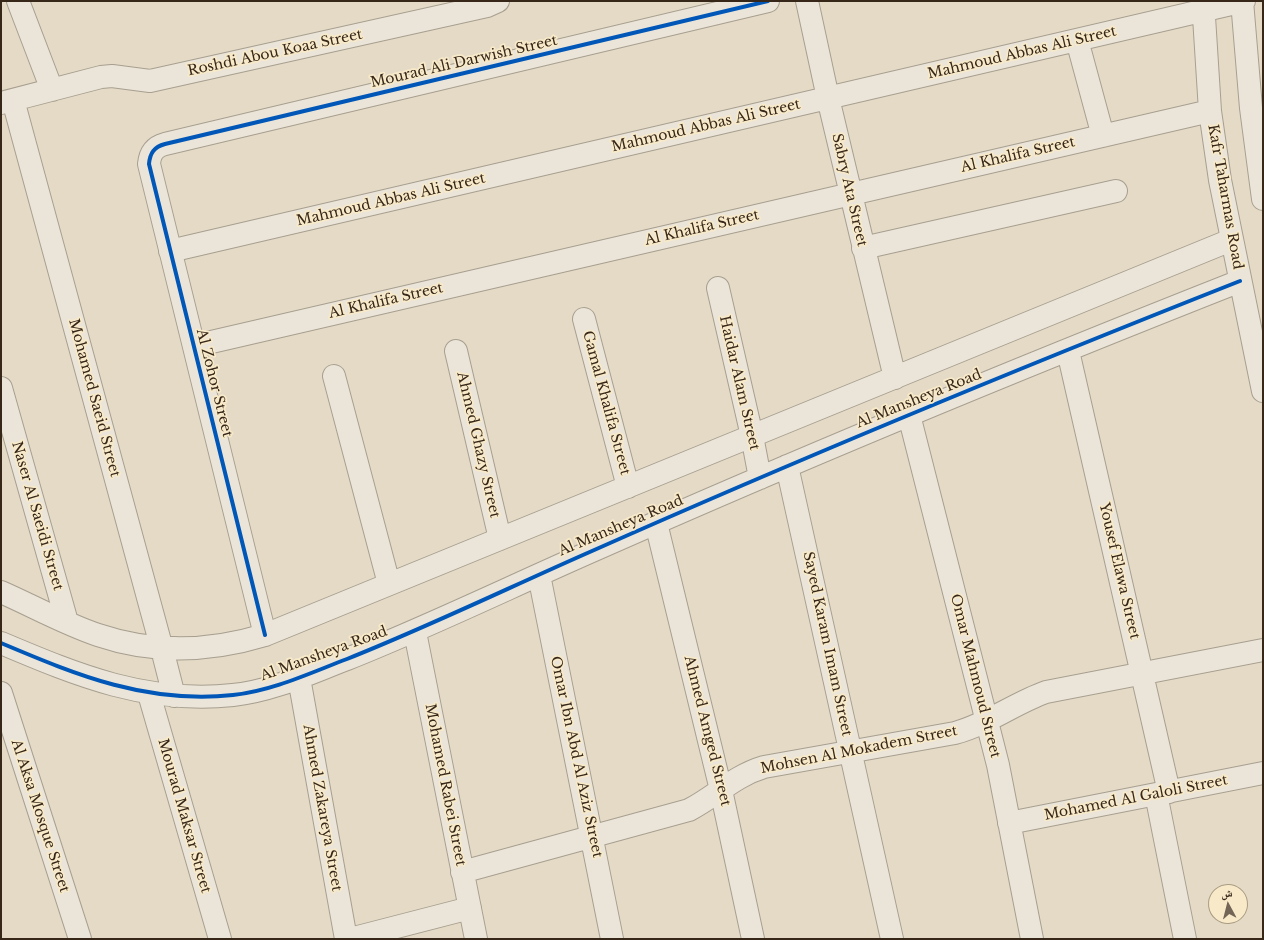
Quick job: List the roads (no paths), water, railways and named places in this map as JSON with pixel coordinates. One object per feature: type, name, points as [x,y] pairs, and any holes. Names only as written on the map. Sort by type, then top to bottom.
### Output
[{"type":"street","points":[[18,1],[52,90]]},
{"type":"street","name":"Roshdi Abou Koaa Street","points":[[7,102],[101,77],[112,76],[150,81],[487,6],[498,1]]},
{"type":"street","name":"Mourad Ali Darwish Street","points":[[165,144],[768,1]]},
{"type":"street","name":"Sabry Ata Street","points":[[807,1],[850,194],[895,378]]},
{"type":"street","points":[[1243,1],[1257,106],[1263,199]]},
{"type":"street","name":"Mahmoud Abbas Ali Street","points":[[170,251],[1077,40],[1203,6],[1243,1]]},
{"type":"street","name":"Kafr Taharmas Road","points":[[1203,6],[1210,111],[1220,180],[1231,240],[1263,391]]},
{"type":"street","points":[[1077,40],[1103,136]]},
{"type":"street","name":"Mohamed Saeid Street","points":[[7,102],[174,696]]},
{"type":"street","name":"Al Khalifa Street","points":[[194,346],[1210,111]]},
{"type":"street","name":"Al Zohor Street","points":[[165,144],[153,150],[149,157],[149,164],[265,635]]},
{"type":"street","points":[[863,248],[1116,191]]},
{"type":"street","name":"Al Mansheya Road","points":[[1,592],[97,635],[129,644],[162,649],[188,650],[240,642],[265,635],[1231,240]]},
{"type":"street","name":"Al Mansheya Road","points":[[1,643],[52,665],[100,682],[148,694],[208,697],[237,694],[299,678],[415,632],[538,575],[909,414],[1240,281]]},
{"type":"street","name":"Haidar Alam Street","points":[[718,288],[752,436],[760,478]]},
{"type":"street","name":"Gamal Khalifa Street","points":[[584,319],[628,487]]},
{"type":"street","name":"Yousef Elawa Street","points":[[1068,350],[1142,673],[1163,793],[1185,939]]},
{"type":"street","name":"Ahmed Ghazy Street","points":[[456,351],[500,539]]},
{"type":"street","points":[[334,376],[389,584]]},
{"type":"street","name":"Naser Al Saeidi Street","points":[[1,388],[67,622]]},
{"type":"street","name":"Omar Mahmoud Street","points":[[909,414],[998,765],[1032,939]]},
{"type":"street","name":"Sayed Karam Imam Street","points":[[787,466],[892,939]]},
{"type":"street","name":"Ahmed Amged Street","points":[[656,523],[721,790],[753,939]]},
{"type":"street","name":"Omar Ibn Abd Al Aziz Street","points":[[538,575],[593,838],[612,939]]},
{"type":"street","name":"Mohamed Rabei Street","points":[[415,632],[476,939]]},
{"type":"street","name":"Mohsen Al Mokadem Street","points":[[462,872],[593,838],[689,810],[706,801],[730,782],[752,771],[955,733],[971,729],[986,722],[1015,704],[1046,692],[1263,650]]},
{"type":"street","name":"Ahmed Zakareya Street","points":[[299,678],[346,939]]},
{"type":"street","name":"Al Aksa Mosque Street","points":[[1,693],[80,939]]},
{"type":"street","name":"Mourad Maksar Street","points":[[148,694],[220,939]]},
{"type":"street","name":"Mohamed Al Galoli Street","points":[[1009,823],[1263,773]]},
{"type":"street","points":[[350,939],[470,908]]}]
